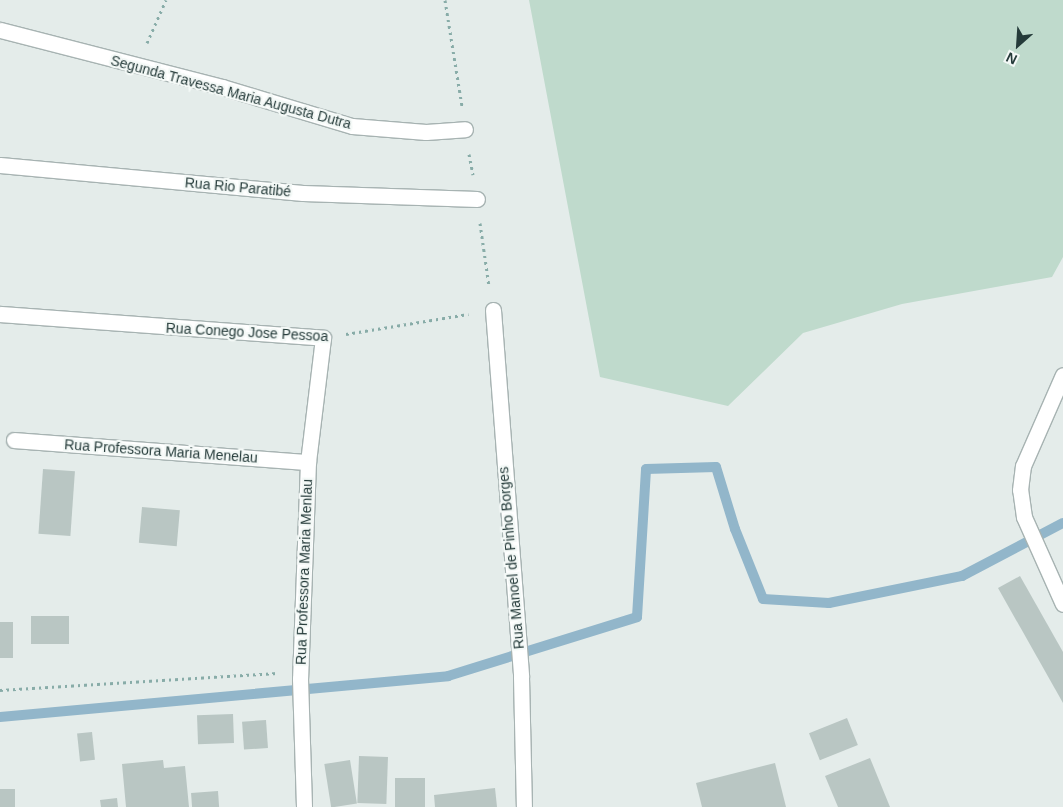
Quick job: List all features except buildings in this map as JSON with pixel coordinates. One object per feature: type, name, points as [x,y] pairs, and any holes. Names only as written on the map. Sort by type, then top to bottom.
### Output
[{"type":"street","name":"Segunda Travessa Maria Augusta Dutra","points":[[0,30],[222,87],[352,126],[417,132],[466,129]]},
{"type":"street","name":"Rua Rio Paratibé","points":[[0,165],[303,193],[477,199]]},
{"type":"street","name":"Rua Manoel de Pinho Borges","points":[[493,310],[518,628],[524,807]]},
{"type":"street","name":"Rua Conego Jose Pessoa","points":[[0,314],[323,338]]},
{"type":"street","name":"Rua Professora Maria Menlau","points":[[304,807],[299,715],[308,462],[323,338]]},
{"type":"street","points":[[1063,375],[1023,466],[1020,490],[1024,517],[1063,604]]},
{"type":"street","name":"Rua Professora Maria Menelau","points":[[14,440],[308,462]]},
{"type":"path","points":[[140,67],[150,34],[166,0]]},
{"type":"path","name":"Rua Conego Jose Pessoa","points":[[323,338],[493,310]]},
{"type":"path","points":[[0,690],[300,676]]},
{"type":"green space","points":[[529,0],[1063,0],[1063,257],[1052,277],[902,304],[803,333],[728,406],[600,377]]},
{"type":"waterway","points":[[0,717],[448,676],[637,617],[646,469],[716,467],[735,529],[763,599],[829,603],[962,576],[1063,523]]}]
